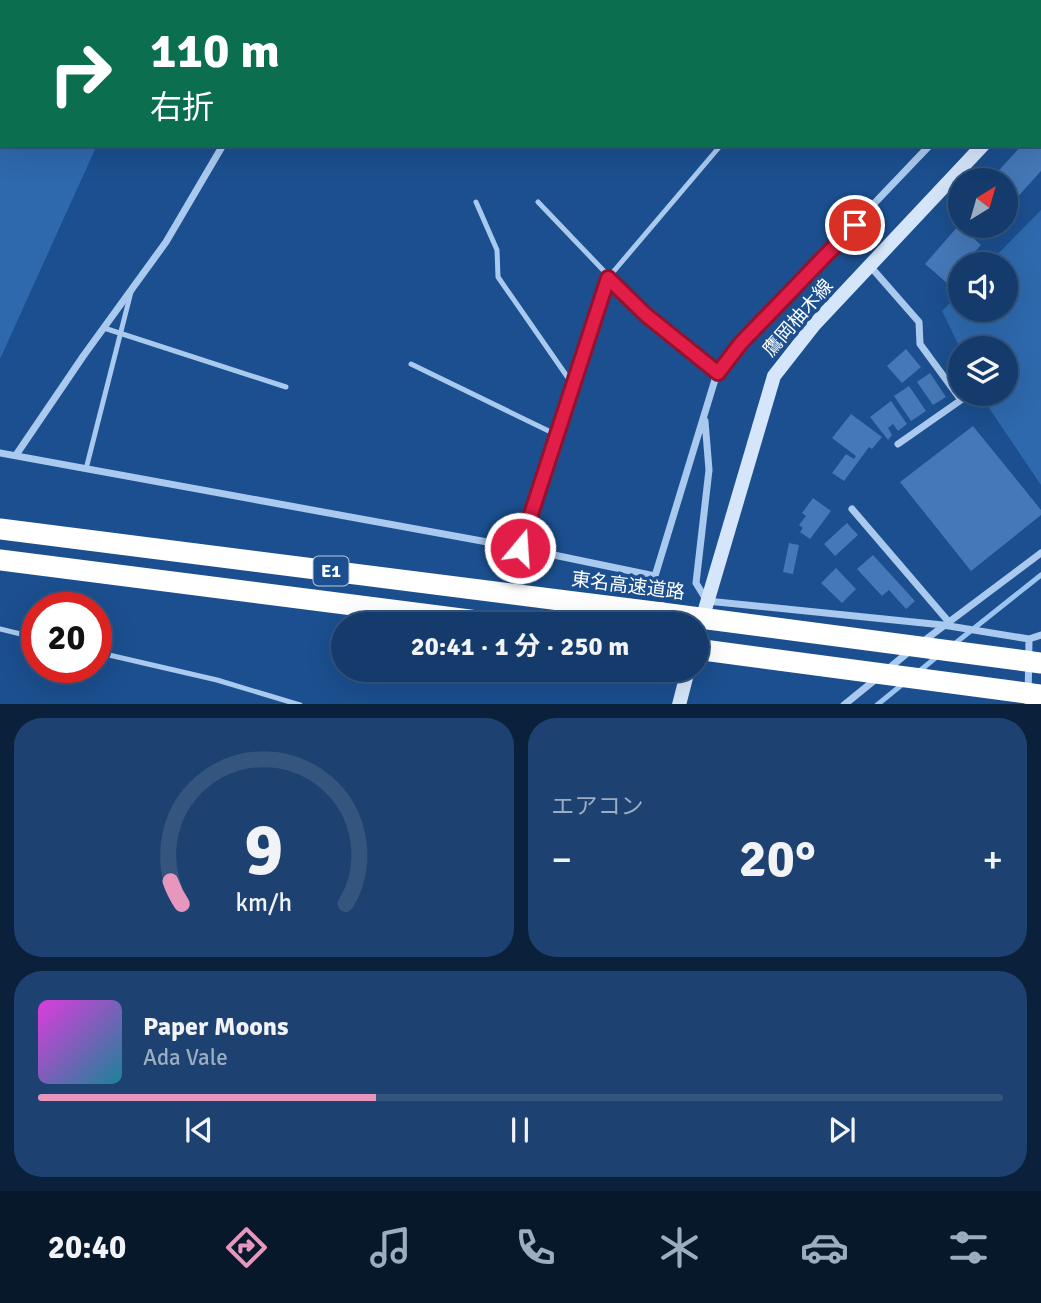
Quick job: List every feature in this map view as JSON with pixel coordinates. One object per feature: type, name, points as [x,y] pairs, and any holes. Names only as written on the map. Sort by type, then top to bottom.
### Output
[{"type":"highway","name":"東名高速道路","points":[[0,529],[1041,663]]},
{"type":"highway","name":"E1","points":[[0,559],[410,612]]},
{"type":"highway","points":[[709,651],[1041,695]]},
{"type":"main road","name":"鷹岡柚木線","points":[[704,612],[774,376],[814,325],[981,147]]},
{"type":"main road","points":[[678,704],[685,682]]},
{"type":"street","points":[[16,455],[166,242],[222,147]]},
{"type":"street","points":[[0,453],[520,548],[655,576],[718,373],[741,343],[928,147]]},
{"type":"street","points":[[870,265],[919,322],[920,344],[961,400],[898,444]]},
{"type":"street","points":[[705,415],[709,470],[696,583],[707,601],[946,623],[1029,639],[1041,635]]},
{"type":"street","points":[[852,509],[946,623]]},
{"type":"street","points":[[845,704],[946,623],[1041,553]]},
{"type":"street","points":[[1028,704],[1029,639]]},
{"type":"lane","points":[[520,548],[608,278],[719,147]]},
{"type":"lane","points":[[476,202],[497,250],[498,278],[573,385]]},
{"type":"lane","points":[[538,202],[646,315],[718,373]]},
{"type":"lane","points":[[86,469],[132,289]]},
{"type":"lane","points":[[104,328],[286,387]]},
{"type":"lane","points":[[411,364],[557,435]]},
{"type":"lane","points":[[0,629],[21,634]]},
{"type":"lane","points":[[112,656],[217,680],[297,704]]},
{"type":"shaded area","points":[[0,147],[96,147],[0,359]]},
{"type":"shaded area","points":[[1041,210],[1041,485],[988,406],[1018,406],[1018,336],[954,336],[942,311],[948,305],[948,322],[1018,322],[1018,252],[1000,252],[1014,238],[1018,238],[1018,233]]},
{"type":"building","points":[[1020,147],[1041,147],[1041,171],[1018,197],[1018,168],[1001,168]]},
{"type":"building","points":[[948,238],[973,238],[981,245],[975,252],[948,252],[947,283],[925,264]]},
{"type":"building","points":[[906,349],[921,367],[902,383],[887,366]]},
{"type":"building","points":[[930,373],[946,397],[933,405],[917,382]]},
{"type":"building","points":[[909,386],[926,411],[911,421],[894,396]]},
{"type":"building","points":[[891,401],[907,424],[898,431],[893,424],[888,428],[892,435],[888,440],[870,417]]},
{"type":"building","points":[[851,414],[882,437],[872,449],[869,447],[844,481],[832,473],[846,454],[854,459],[856,456],[832,438]]},
{"type":"building","points":[[973,426],[1041,510],[1041,515],[971,571],[900,482]]},
{"type":"building","points":[[813,498],[831,511],[810,539],[800,532],[803,528],[799,525],[806,516],[802,513]]},
{"type":"building","points":[[847,523],[858,535],[835,556],[824,544]]},
{"type":"building","points":[[789,543],[799,545],[793,574],[783,572]]},
{"type":"building","points":[[873,555],[915,601],[906,609],[889,590],[882,596],[857,569]]},
{"type":"building","points":[[836,568],[856,589],[842,603],[821,583]]},
{"type":"waterway","points":[[953,645],[1041,575]]},
{"type":"waterway","points":[[917,673],[939,655]]},
{"type":"waterway","points":[[878,704],[904,683]]},
{"type":"route","points":[[520,548],[608,278],[646,315],[718,373],[741,343],[855,225]]}]
